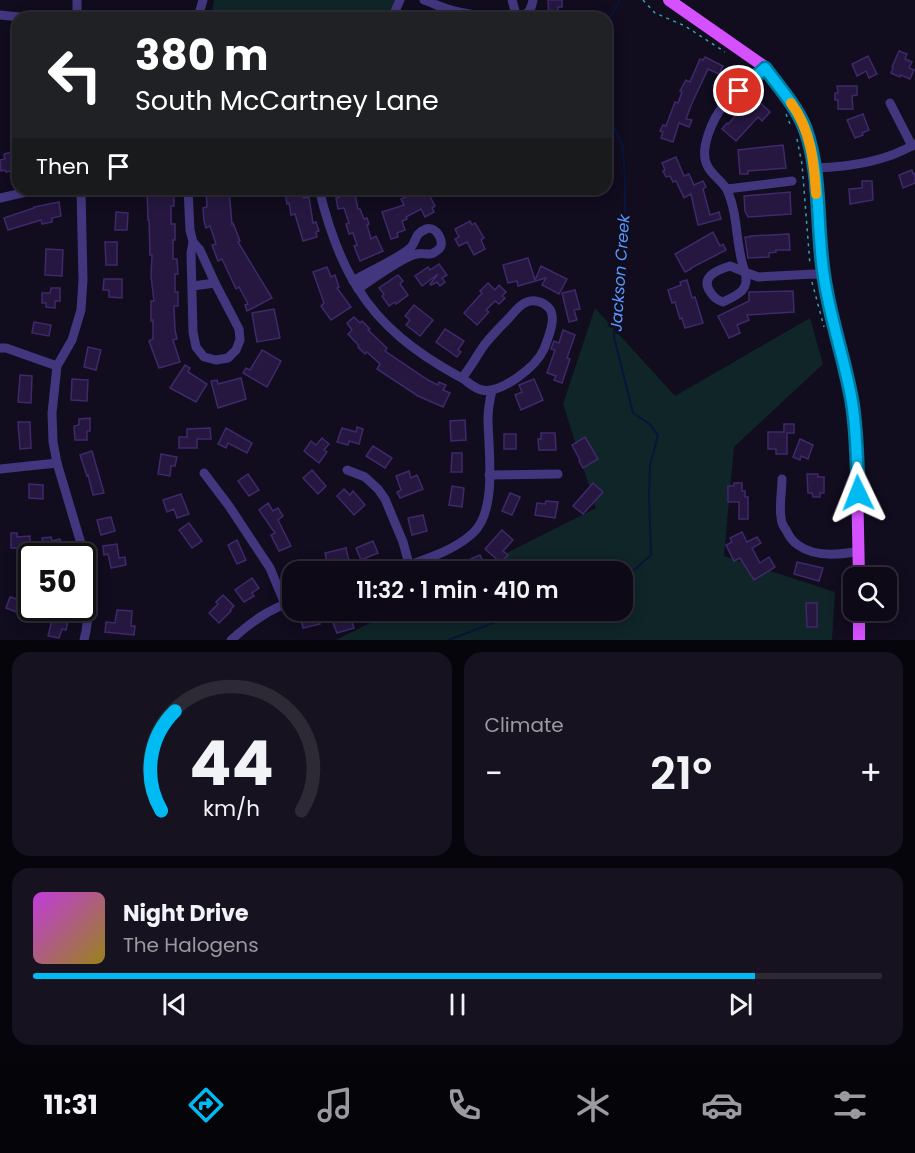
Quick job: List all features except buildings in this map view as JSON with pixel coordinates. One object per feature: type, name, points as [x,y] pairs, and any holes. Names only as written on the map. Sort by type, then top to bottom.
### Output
[{"type":"main road","points":[[669,0],[765,68],[797,112],[809,142],[814,168],[817,274],[829,305],[853,410],[859,551],[856,567]]},
{"type":"main road","points":[[857,621],[859,640]]},
{"type":"street","points":[[424,0],[444,12]]},
{"type":"street","points":[[765,68],[722,107],[704,146],[707,166],[727,189],[738,236],[740,259],[745,272],[747,285],[736,296],[723,302],[717,300],[706,284],[714,273],[730,266],[745,272],[758,276],[817,274]]},
{"type":"street","points":[[814,168],[870,162],[913,145],[890,103]]},
{"type":"street","points":[[727,189],[792,181]]},
{"type":"street","points":[[78,543],[57,463],[53,442],[52,413],[57,366],[72,340],[81,310],[83,280],[81,195]]},
{"type":"street","points":[[188,195],[192,242],[193,332],[196,347],[204,357],[216,360],[228,358],[236,350],[240,340],[239,329],[200,250],[192,242]]},
{"type":"street","points":[[320,195],[325,213],[348,271],[375,313],[388,328],[413,348],[471,386],[487,390],[507,383],[530,369],[542,353],[551,327],[553,317],[551,309],[543,302],[527,302],[484,345],[462,378]]},
{"type":"street","points":[[355,285],[395,261],[411,248],[418,234],[431,228],[435,230],[441,240],[440,249],[430,254],[420,253],[395,261]]},
{"type":"street","points":[[414,243],[420,253]]},
{"type":"street","points":[[193,286],[215,283]]},
{"type":"street","points":[[0,348],[6,348],[57,366]]},
{"type":"street","points":[[419,561],[439,555],[458,544],[474,532],[484,517],[489,501],[487,390]]},
{"type":"street","points":[[0,469],[57,463]]},
{"type":"street","points":[[347,470],[365,477],[385,499],[403,542],[408,561]]},
{"type":"street","points":[[204,473],[229,506],[282,590]]},
{"type":"street","points":[[489,475],[558,474]]},
{"type":"street","points":[[782,479],[780,516],[783,525],[797,545],[819,553],[859,551]]},
{"type":"street","points":[[231,640],[251,623],[282,606]]},
{"type":"street","points":[[84,640],[87,621]]},
{"type":"path","points":[[643,0],[655,14],[685,26],[731,56]]},
{"type":"path","points":[[783,107],[791,126]]},
{"type":"path","points":[[796,135],[802,164],[808,252],[817,274],[812,287],[825,331]]},
{"type":"green space","points":[[214,0],[398,0],[391,12],[212,12]]},
{"type":"green space","points":[[595,308],[675,396],[810,318],[823,364],[734,447],[724,556],[835,592],[832,640],[336,640],[374,621],[633,621],[633,561],[491,561],[596,508],[563,404]]},
{"type":"waterway","name":"Jackson Creek","points":[[612,14],[620,0]]},
{"type":"waterway","name":"Jackson Creek","points":[[612,122],[623,147],[625,181],[625,248],[615,306],[614,337],[633,413],[651,425],[658,436],[650,465],[651,555],[633,570]]},
{"type":"waterway","name":"Jackson Creek","points":[[448,640],[499,621]]},
{"type":"slow traffic","points":[[791,103],[809,142],[816,194]]},
{"type":"route","points":[[739,91],[765,68],[797,112],[809,142],[814,168],[823,274],[852,400],[858,493]]}]
